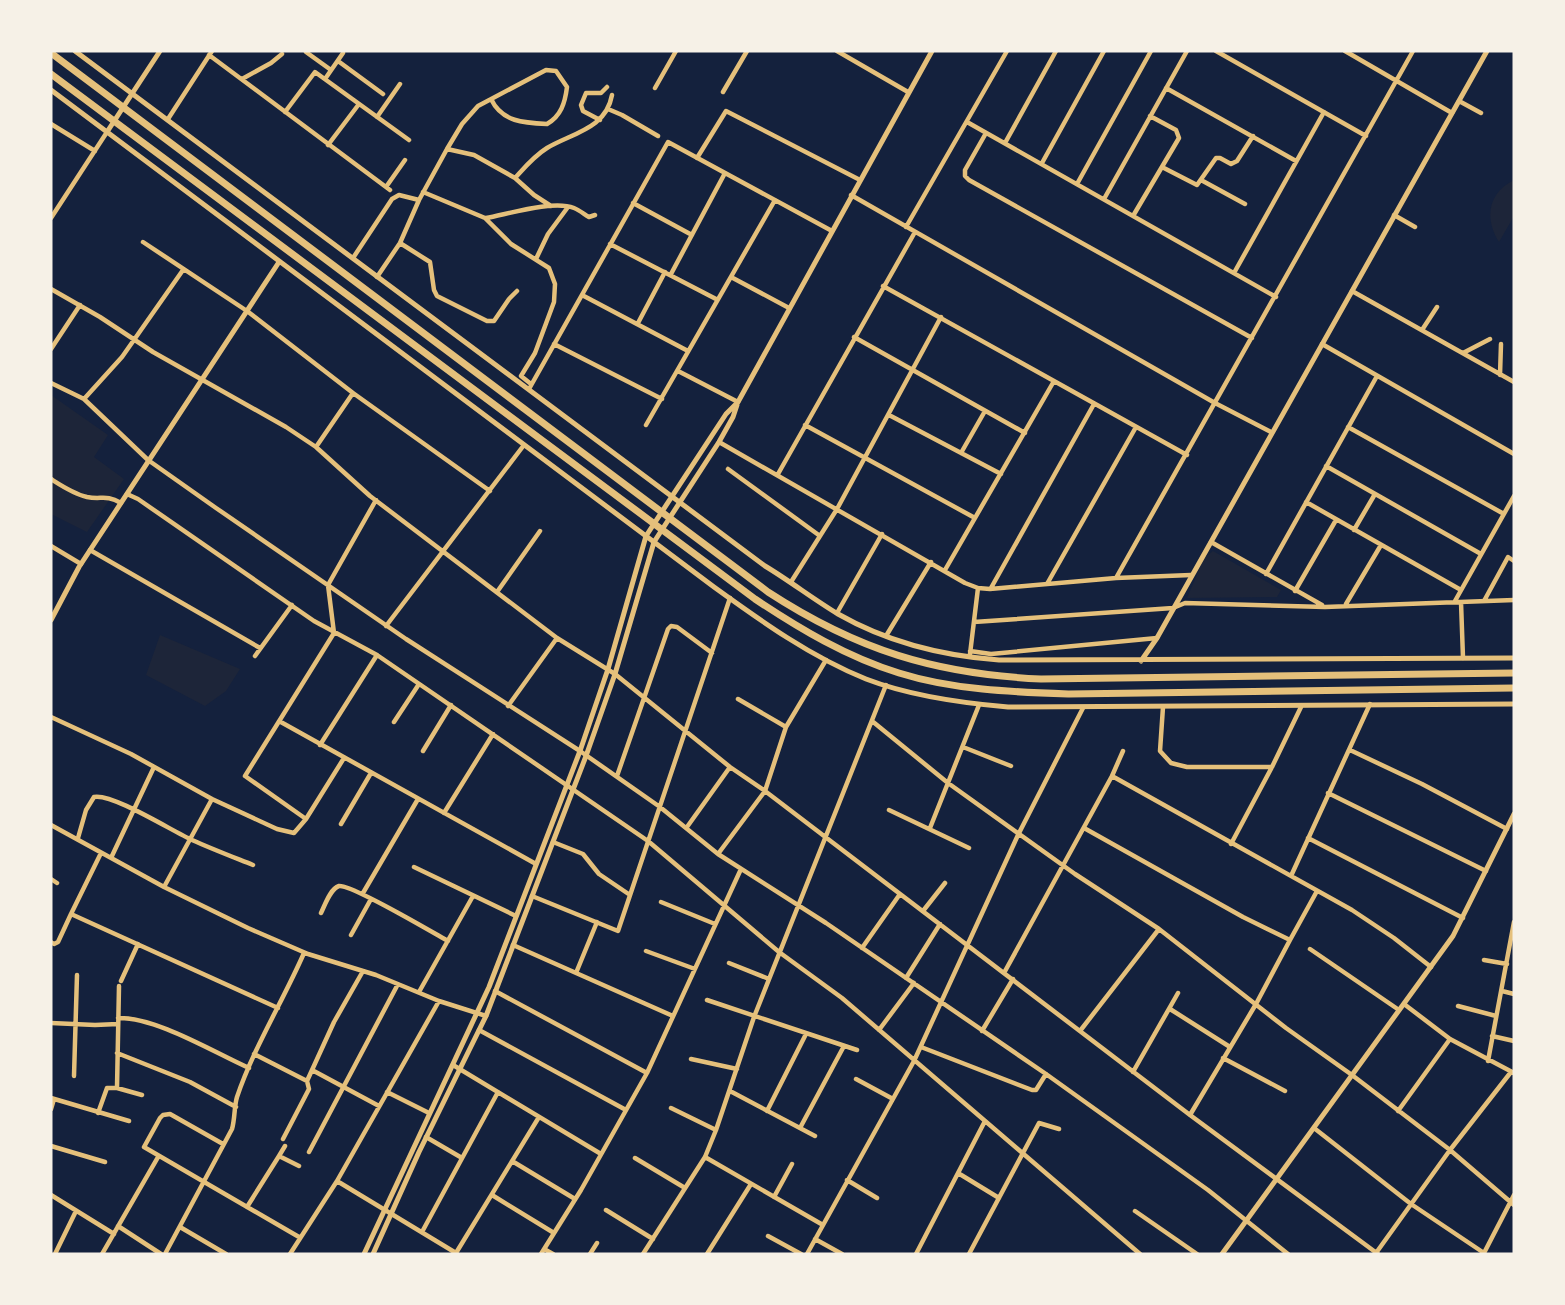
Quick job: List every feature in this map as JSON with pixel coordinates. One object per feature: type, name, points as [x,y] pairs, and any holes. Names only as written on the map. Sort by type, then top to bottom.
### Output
[{"type":"highway","points":[[51,53],[768,592],[850,639],[924,664],[972,673],[1041,679],[1514,673]]},
{"type":"highway","points":[[51,74],[755,599],[813,635],[872,664],[931,681],[981,690],[1069,694],[1514,688]]},
{"type":"street","points":[[75,51],[377,277],[530,386],[678,502],[837,613],[886,636],[970,655],[1022,661],[1514,658]]},
{"type":"street","points":[[51,218],[160,51]]},
{"type":"street","points":[[306,51],[331,70]]},
{"type":"street","points":[[654,88],[676,51]]},
{"type":"street","points":[[723,92],[747,51]]},
{"type":"street","points":[[837,51],[908,92]]},
{"type":"street","points":[[368,1253],[384,1209],[479,1013],[536,864],[586,756],[615,674],[654,542],[719,442],[789,308],[932,51]]},
{"type":"street","points":[[906,227],[1007,51]]},
{"type":"street","points":[[1005,143],[1056,51]]},
{"type":"street","points":[[1042,163],[1104,51]]},
{"type":"street","points":[[1077,184],[1151,51]]},
{"type":"street","points":[[1104,200],[1187,51]]},
{"type":"street","points":[[1216,51],[1366,136]]},
{"type":"street","points":[[1345,51],[1452,113]]},
{"type":"street","points":[[1116,578],[1413,51]]},
{"type":"street","points":[[1141,661],[1157,638],[1487,51]]},
{"type":"street","points":[[168,119],[210,53],[388,189],[405,160]]},
{"type":"street","points":[[325,79],[344,53]]},
{"type":"street","points":[[242,79],[282,54]]},
{"type":"street","points":[[338,61],[383,94]]},
{"type":"street","points":[[377,277],[400,243],[419,200],[471,112],[491,99],[546,70],[556,71],[567,87],[560,113],[547,124],[524,123],[503,115],[491,99]]},
{"type":"street","points":[[285,112],[315,72],[409,140]]},
{"type":"street","points":[[377,117],[400,84]]},
{"type":"street","points":[[600,120],[583,111],[581,105],[586,93],[601,93],[607,87]]},
{"type":"street","points":[[1166,88],[1296,161]]},
{"type":"street","points":[[51,90],[730,598],[826,660],[867,679],[979,705],[1083,708],[1514,704]]},
{"type":"street","points":[[515,178],[536,156],[584,132],[600,120],[608,109],[612,95]]},
{"type":"street","points":[[1459,101],[1481,113]]},
{"type":"street","points":[[328,145],[359,104]]},
{"type":"street","points":[[608,109],[658,136]]},
{"type":"street","points":[[697,159],[726,111],[860,180]]},
{"type":"street","points":[[1234,273],[1324,112]]},
{"type":"street","points":[[1133,216],[1179,138],[1179,134],[1150,116]]},
{"type":"street","points":[[967,122],[1276,297]]},
{"type":"street","points":[[51,124],[95,151]]},
{"type":"street","points":[[986,133],[965,170],[965,176],[969,180],[1252,338]]},
{"type":"street","points":[[1162,167],[1194,185],[1202,180],[1216,158],[1231,164],[1237,161],[1253,136]]},
{"type":"street","points":[[530,386],[668,142],[832,231]]},
{"type":"street","points":[[447,149],[474,155],[515,178],[552,206]]},
{"type":"street","points":[[638,323],[692,235],[725,173]]},
{"type":"street","points":[[1202,180],[1245,204]]},
{"type":"street","points":[[424,192],[485,218],[512,244],[549,268],[555,284],[554,302],[539,344],[521,376],[530,386]]},
{"type":"street","points":[[352,258],[392,199],[399,195],[419,200]]},
{"type":"street","points":[[851,195],[1215,403],[1271,432]]},
{"type":"street","points":[[646,425],[775,200]]},
{"type":"street","points":[[633,204],[692,235]]},
{"type":"street","points":[[485,218],[552,206],[572,206],[589,217],[595,215]]},
{"type":"street","points":[[536,259],[548,234],[568,207]]},
{"type":"street","points":[[1394,215],[1415,227]]},
{"type":"street","points":[[778,474],[915,232]]},
{"type":"street","points":[[143,242],[247,311],[353,393],[490,491]]},
{"type":"street","points":[[400,243],[430,262],[437,296],[487,321],[494,321],[517,292]]},
{"type":"street","points":[[610,244],[716,299]]},
{"type":"street","points":[[51,620],[81,564],[279,262]]},
{"type":"street","points":[[84,399],[134,340],[183,270]]},
{"type":"street","points":[[731,277],[789,308]]},
{"type":"street","points":[[883,286],[1187,456]]},
{"type":"street","points":[[51,289],[201,381],[286,427],[316,447],[376,500],[557,638],[615,674],[730,767],[1376,1254],[1450,1150],[1513,1073],[1450,1039],[1310,949]]},
{"type":"street","points":[[1352,291],[1514,382]]},
{"type":"street","points":[[582,295],[688,351]]},
{"type":"street","points":[[51,349],[80,305]]},
{"type":"street","points":[[1422,330],[1437,307]]},
{"type":"street","points":[[790,582],[838,509],[941,317]]},
{"type":"street","points":[[854,337],[1025,433]]},
{"type":"street","points":[[1463,354],[1490,339]]},
{"type":"street","points":[[554,344],[662,399]]},
{"type":"street","points":[[1322,344],[1514,454]]},
{"type":"street","points":[[1500,375],[1501,344]]},
{"type":"street","points":[[678,371],[738,402]]},
{"type":"street","points":[[1266,574],[1377,376]]},
{"type":"street","points":[[944,570],[1054,381]]},
{"type":"street","points":[[51,383],[84,399],[148,460],[328,586],[580,751],[687,827],[718,854],[798,904],[1046,1074],[1208,1190],[1288,1254]]},
{"type":"street","points":[[316,447],[353,393]]},
{"type":"street","points":[[368,1253],[486,1016],[553,842],[608,669],[646,536],[726,414],[738,402]]},
{"type":"street","points":[[990,589],[1094,404]]},
{"type":"street","points":[[961,453],[985,411]]},
{"type":"street","points":[[889,415],[1001,474]]},
{"type":"street","points":[[804,425],[975,518]]},
{"type":"street","points":[[1047,584],[1136,427]]},
{"type":"street","points":[[1348,427],[1504,514]]},
{"type":"street","points":[[719,442],[978,588],[1191,575]]},
{"type":"street","points":[[386,626],[524,446]]},
{"type":"street","points":[[1326,466],[1480,554]]},
{"type":"street","points":[[728,469],[820,536]]},
{"type":"street","points":[[51,479],[70,491],[89,497],[108,496],[121,503]]},
{"type":"street","points":[[127,494],[334,633],[377,655],[649,841],[779,952],[879,1030],[1140,1254]]},
{"type":"street","points":[[1354,530],[1375,494]]},
{"type":"street","points":[[1463,658],[1458,602],[1461,590],[1514,496]]},
{"type":"street","points":[[306,819],[245,776],[334,633],[328,586],[376,500]]},
{"type":"street","points":[[1306,502],[1461,590]]},
{"type":"street","points":[[1295,591],[1336,520]]},
{"type":"street","points":[[497,592],[540,531]]},
{"type":"street","points":[[837,613],[882,534]]},
{"type":"street","points":[[1210,542],[1325,607]]},
{"type":"street","points":[[1346,605],[1381,545]]},
{"type":"street","points":[[51,546],[81,564]]},
{"type":"street","points":[[90,550],[260,648]]},
{"type":"street","points":[[1483,601],[1508,557],[1514,561]]},
{"type":"street","points":[[886,636],[931,562]]},
{"type":"street","points":[[970,655],[978,588]]},
{"type":"street","points":[[532,896],[618,931],[730,598]]},
{"type":"street","points":[[974,622],[1173,608],[1185,603],[1325,607],[1514,600]]},
{"type":"street","points":[[255,656],[292,605]]},
{"type":"street","points":[[617,777],[668,629],[671,626],[677,627],[712,653]]},
{"type":"street","points":[[508,706],[557,638]]},
{"type":"street","points":[[970,655],[1157,638]]},
{"type":"street","points":[[320,745],[377,655]]},
{"type":"street","points":[[718,854],[765,791],[786,727],[826,660]]},
{"type":"street","points":[[394,722],[419,684]]},
{"type":"street","points":[[643,1254],[705,1157],[754,1017],[886,685]]},
{"type":"street","points":[[738,699],[786,727]]},
{"type":"street","points":[[1291,876],[1370,704]]},
{"type":"street","points":[[423,751],[451,705]]},
{"type":"street","points":[[930,828],[979,705]]},
{"type":"street","points":[[1163,707],[1160,751],[1171,763],[1187,767],[1272,767]]},
{"type":"street","points":[[1231,844],[1301,707]]},
{"type":"street","points":[[807,1254],[914,1061],[1020,833],[1083,708]]},
{"type":"street","points":[[51,717],[154,767],[212,799],[288,833],[294,833],[306,819],[344,758]]},
{"type":"street","points":[[279,720],[543,867]]},
{"type":"street","points":[[872,721],[948,783],[1159,929],[1450,1150],[1512,1203]]},
{"type":"street","points":[[444,814],[493,734]]},
{"type":"street","points":[[963,747],[1011,766]]},
{"type":"street","points":[[1350,750],[1507,829]]},
{"type":"street","points":[[1004,973],[1112,776],[1123,751]]},
{"type":"street","points":[[111,858],[154,767]]},
{"type":"street","points":[[687,827],[730,767]]},
{"type":"street","points":[[341,824],[371,773]]},
{"type":"street","points":[[1112,776],[1373,924],[1431,967]]},
{"type":"street","points":[[1328,793],[1486,871]]},
{"type":"street","points":[[78,838],[86,810],[94,797],[100,796],[253,865]]},
{"type":"street","points":[[164,887],[212,799]]},
{"type":"street","points":[[363,893],[418,799]]},
{"type":"street","points":[[889,810],[969,848]]},
{"type":"street","points":[[1222,1254],[1464,919],[1514,814]]},
{"type":"street","points":[[51,825],[164,887],[304,953],[363,971],[486,1016]]},
{"type":"street","points":[[1084,828],[1243,917],[1290,940]]},
{"type":"street","points":[[1308,838],[1464,919]]},
{"type":"street","points":[[553,842],[583,854],[599,874],[630,895]]},
{"type":"street","points":[[51,942],[58,942],[102,853]]},
{"type":"street","points":[[414,867],[516,916]]},
{"type":"street","points":[[541,1254],[576,1199],[646,1073],[741,869]]},
{"type":"street","points":[[51,879],[57,883]]},
{"type":"street","points":[[922,911],[946,883]]},
{"type":"street","points":[[321,913],[332,890],[346,886],[448,941]]},
{"type":"street","points":[[1190,1115],[1317,891]]},
{"type":"street","points":[[862,947],[900,894]]},
{"type":"street","points":[[419,992],[473,896]]},
{"type":"street","points":[[351,935],[371,899]]},
{"type":"street","points":[[661,902],[715,924]]},
{"type":"street","points":[[71,914],[278,1008]]},
{"type":"street","points":[[576,973],[597,922]]},
{"type":"street","points":[[1488,1060],[1507,964],[1512,953],[1514,922]]},
{"type":"street","points":[[906,978],[940,924]]},
{"type":"street","points":[[1080,1031],[1159,929]]},
{"type":"street","points":[[117,1087],[120,983],[138,944]]},
{"type":"street","points":[[513,945],[673,1016]]},
{"type":"street","points":[[646,951],[695,969]]},
{"type":"street","points":[[118,1226],[163,1254],[232,1129],[236,1101],[254,1054],[304,953]]},
{"type":"street","points":[[1484,960],[1507,964]]},
{"type":"street","points":[[729,963],[769,979]]},
{"type":"street","points":[[283,1139],[309,1090],[307,1081],[334,1022],[363,971]]},
{"type":"street","points":[[74,1076],[76,975]]},
{"type":"street","points":[[982,1031],[1013,979]]},
{"type":"street","points":[[879,1030],[914,983]]},
{"type":"street","points":[[309,1152],[398,984]]},
{"type":"street","points":[[495,991],[646,1073]]},
{"type":"street","points":[[1502,991],[1514,994]]},
{"type":"street","points":[[1133,1072],[1178,993]]},
{"type":"street","points":[[707,1000],[857,1050]]},
{"type":"street","points":[[290,1254],[337,1181],[439,1001]]},
{"type":"street","points":[[1458,1006],[1496,1016]]},
{"type":"street","points":[[1170,1009],[1230,1047]]},
{"type":"street","points":[[118,1017],[134,1017],[152,1024],[249,1068]]},
{"type":"street","points":[[51,1023],[118,1024]]},
{"type":"street","points":[[479,1030],[626,1110]]},
{"type":"street","points":[[767,1111],[806,1034]]},
{"type":"street","points":[[1492,1036],[1514,1041]]},
{"type":"street","points":[[1398,1111],[1450,1039]]},
{"type":"street","points":[[800,1128],[845,1045]]},
{"type":"street","points":[[921,1046],[1031,1090],[1036,1090],[1046,1074]]},
{"type":"street","points":[[117,1052],[190,1082],[236,1107]]},
{"type":"street","points":[[254,1054],[307,1081]]},
{"type":"street","points":[[1223,1058],[1284,1091]]},
{"type":"street","points":[[691,1059],[737,1069]]},
{"type":"street","points":[[453,1065],[601,1154]]},
{"type":"street","points":[[312,1070],[379,1106]]},
{"type":"street","points":[[856,1079],[893,1098]]},
{"type":"street","points":[[99,1113],[107,1088],[117,1087],[142,1095]]},
{"type":"street","points":[[730,1091],[815,1136]]},
{"type":"street","points":[[387,1092],[429,1113]]},
{"type":"street","points":[[422,1232],[498,1092]]},
{"type":"street","points":[[51,1110],[52,1099],[129,1121]]},
{"type":"street","points":[[671,1108],[716,1130]]},
{"type":"street","points":[[223,1144],[170,1114],[163,1115],[144,1147],[299,1237]]},
{"type":"street","points":[[337,1181],[457,1254],[539,1117]]},
{"type":"street","points":[[916,1254],[985,1121]]},
{"type":"street","points":[[969,1254],[1039,1123],[1059,1129]]},
{"type":"street","points":[[1314,1128],[1410,1204],[1484,1253],[1514,1195]]},
{"type":"street","points":[[426,1137],[462,1158]]},
{"type":"street","points":[[51,1146],[105,1162]]},
{"type":"street","points":[[247,1207],[285,1146]]},
{"type":"street","points":[[279,1156],[299,1167]]},
{"type":"street","points":[[102,1254],[158,1157]]},
{"type":"street","points":[[705,1157],[823,1225]]},
{"type":"street","points":[[635,1158],[685,1188]]},
{"type":"street","points":[[512,1161],[576,1199]]},
{"type":"street","points":[[774,1197],[792,1164]]},
{"type":"street","points":[[958,1173],[999,1198]]},
{"type":"street","points":[[848,1180],[877,1198]]},
{"type":"street","points":[[708,1254],[751,1184]]},
{"type":"street","points":[[51,1195],[114,1234]]},
{"type":"street","points":[[492,1195],[554,1233]]},
{"type":"street","points":[[55,1254],[76,1210]]},
{"type":"street","points":[[606,1210],[653,1238]]},
{"type":"street","points":[[1135,1211],[1197,1254]]},
{"type":"street","points":[[180,1227],[226,1254]]},
{"type":"street","points":[[768,1236],[801,1254]]},
{"type":"street","points":[[816,1239],[842,1254]]},
{"type":"street","points":[[590,1254],[597,1243]]},
{"type":"street","points":[[544,1249],[553,1254]]},
{"type":"shaded area","points":[[1514,180],[1514,216],[1499,242],[1491,224],[1491,207],[1499,192]]},
{"type":"shaded area","points":[[51,395],[108,435],[94,457],[124,479],[87,532],[51,514]]},
{"type":"shaded area","points":[[1213,551],[1281,590],[1277,597],[1187,598],[1204,558]]},
{"type":"shaded area","points":[[160,635],[240,669],[226,691],[205,706],[146,675]]}]
